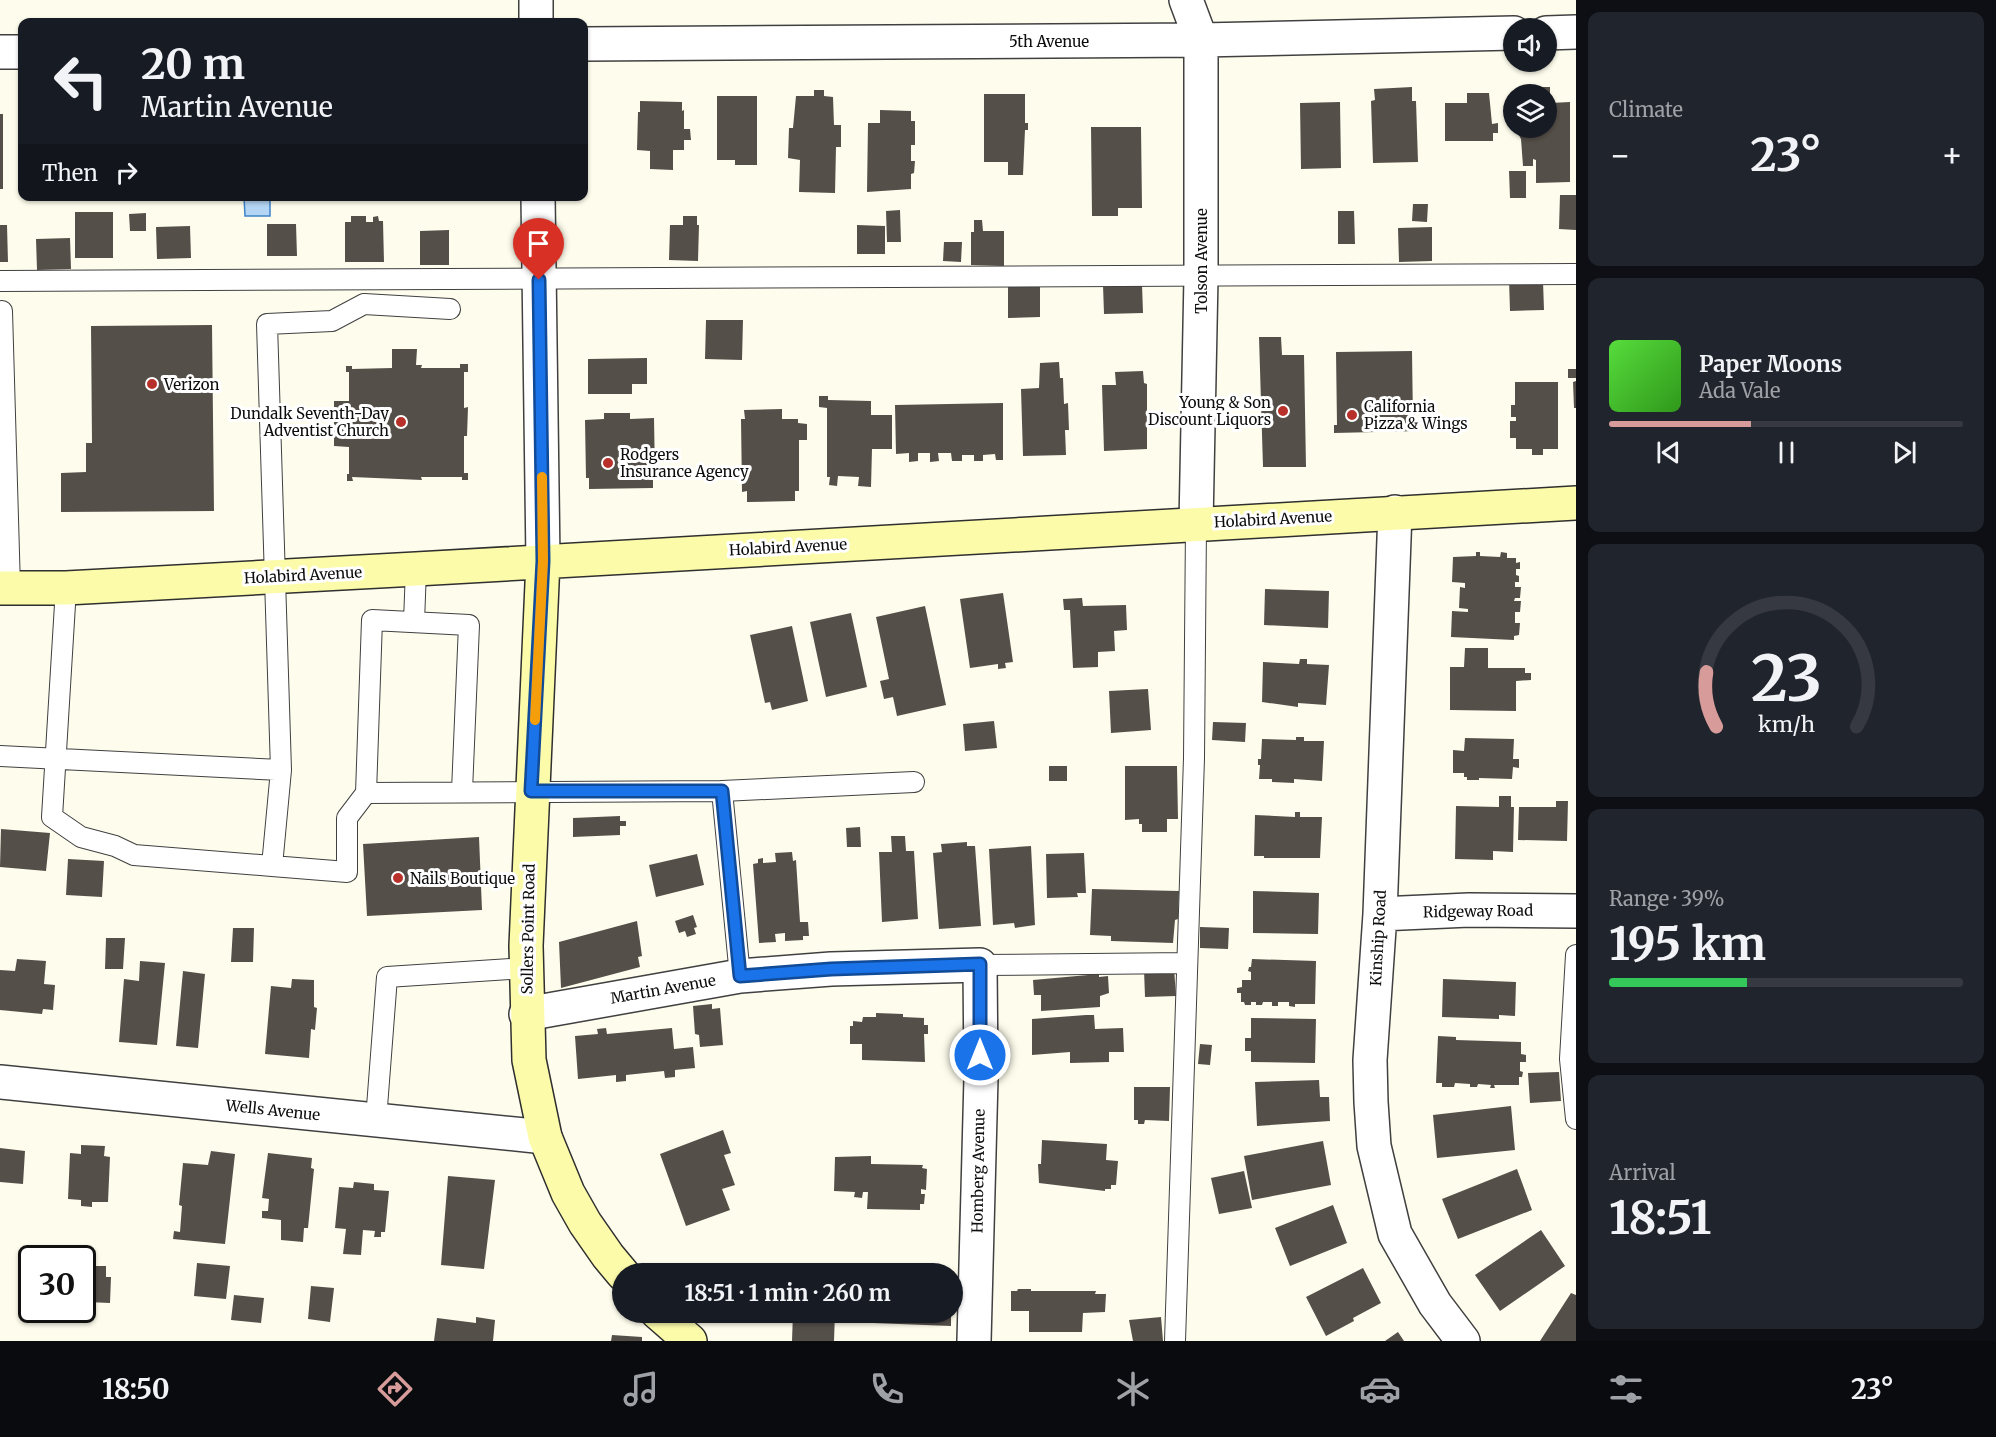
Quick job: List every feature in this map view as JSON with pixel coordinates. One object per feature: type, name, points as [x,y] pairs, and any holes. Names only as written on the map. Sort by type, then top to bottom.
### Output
[{"type":"main road","name":"Holabird Avenue","points":[[5,588],[66,588],[274,577],[1576,503]]},
{"type":"main road","name":"Sollers Point Road","points":[[543,561],[531,791],[526,968],[529,1060],[545,1137],[568,1192],[585,1223],[614,1263]]},
{"type":"main road","points":[[670,1323],[690,1341]]},
{"type":"street","points":[[536,0],[536,18]]},
{"type":"street","name":"Tolson Avenue","points":[[1186,0],[1201,40],[1201,277],[1196,524]]},
{"type":"street","points":[[1557,33],[1576,32]]},
{"type":"street","name":"5th Avenue","points":[[588,44],[1201,40],[1503,33]]},
{"type":"street","points":[[0,52],[18,52]]},
{"type":"street","points":[[538,201],[543,561]]},
{"type":"street","name":"Kinship Road","points":[[1395,512],[1380,914],[1370,1060],[1374,1146],[1395,1234],[1435,1304],[1463,1341]]},
{"type":"street","name":"Ridgeway Road","points":[[1380,914],[1469,910],[1576,911]]},
{"type":"street","name":"Martin Avenue","points":[[526,1014],[740,976],[831,969],[980,964]]},
{"type":"street","name":"Homberg Avenue","points":[[974,1341],[981,1078],[980,964]]},
{"type":"street","name":"Wells Avenue","points":[[0,1082],[545,1137]]},
{"type":"lane","points":[[0,281],[1576,274]]},
{"type":"lane","points":[[272,866],[281,770],[267,324],[332,321],[364,304],[450,309]]},
{"type":"lane","points":[[2,311],[5,588]]},
{"type":"lane","points":[[1175,1341],[1194,758],[1196,524]]},
{"type":"lane","points":[[414,622],[416,569]]},
{"type":"lane","points":[[66,588],[51,817],[81,837],[114,846],[134,855],[346,872],[347,818],[366,793],[372,621],[469,625],[462,791]]},
{"type":"lane","points":[[0,756],[281,770]]},
{"type":"lane","points":[[366,793],[722,791],[914,782]]},
{"type":"lane","points":[[722,791],[740,976]]},
{"type":"lane","points":[[1576,955],[1570,1059],[1576,1119]]},
{"type":"lane","points":[[980,964],[1187,963]]},
{"type":"lane","points":[[376,1120],[387,977],[526,968]]},
{"type":"water","points":[[244,201],[270,201],[270,216],[245,216]]},
{"type":"building","points":[[1412,87],[1412,101],[1416,101],[1418,162],[1373,163],[1371,101],[1375,100],[1374,89]]},
{"type":"building","points":[[814,90],[824,90],[824,96],[833,97],[834,125],[841,125],[841,147],[836,147],[835,193],[799,192],[800,160],[788,158],[789,128],[793,128],[796,96],[814,96]]},
{"type":"building","points":[[1467,93],[1489,93],[1492,124],[1498,123],[1498,133],[1493,133],[1493,141],[1445,141],[1445,103],[1467,103]]},
{"type":"building","points":[[984,94],[1025,94],[1025,123],[1028,123],[1028,130],[1025,130],[1023,175],[1008,175],[1008,162],[984,162]]},
{"type":"building","points":[[717,96],[757,96],[757,165],[735,165],[735,160],[717,160]]},
{"type":"building","points":[[640,101],[682,102],[684,129],[690,129],[691,140],[684,140],[684,150],[673,150],[673,170],[650,169],[650,151],[637,150]]},
{"type":"building","points":[[1340,102],[1341,168],[1301,169],[1300,103]]},
{"type":"building","points":[[1570,102],[1570,182],[1536,183],[1536,160],[1533,159],[1533,166],[1523,166],[1521,139],[1557,138],[1557,103]]},
{"type":"building","points":[[880,110],[911,111],[911,121],[915,121],[915,145],[911,145],[911,161],[915,161],[914,173],[911,174],[911,189],[867,192],[868,123],[880,123]]},
{"type":"building","points":[[0,114],[3,114],[3,189],[0,189]]},
{"type":"building","points":[[1091,127],[1141,127],[1142,208],[1118,208],[1118,216],[1092,216]]},
{"type":"building","points":[[1509,171],[1526,171],[1526,198],[1510,198]]},
{"type":"building","points":[[1560,195],[1576,195],[1576,230],[1559,229]]},
{"type":"building","points":[[1413,204],[1428,204],[1427,222],[1412,221]]},
{"type":"building","points":[[900,210],[901,242],[887,242],[886,211]]},
{"type":"building","points":[[1338,211],[1354,211],[1355,244],[1338,244]]},
{"type":"building","points":[[75,212],[113,212],[113,258],[75,258]]},
{"type":"building","points":[[146,213],[146,231],[130,231],[129,214]]},
{"type":"building","points":[[351,216],[366,216],[366,222],[373,222],[373,217],[378,216],[379,221],[383,221],[384,262],[345,262],[345,222],[351,222]]},
{"type":"building","points":[[683,216],[697,216],[698,261],[669,260],[670,225],[683,225]]},
{"type":"building","points":[[974,220],[982,220],[983,231],[1004,231],[1004,266],[971,265],[971,232],[974,232]]},
{"type":"building","points":[[267,224],[296,224],[297,256],[267,256]]},
{"type":"building","points":[[0,225],[7,225],[8,262],[0,262]]},
{"type":"building","points":[[857,225],[885,226],[885,254],[857,254]]},
{"type":"building","points":[[190,226],[191,258],[157,259],[156,227]]},
{"type":"building","points":[[1432,227],[1432,261],[1399,262],[1398,228]]},
{"type":"building","points":[[449,230],[449,265],[420,265],[420,231]]},
{"type":"building","points":[[70,238],[71,269],[37,270],[36,239]]},
{"type":"building","points":[[944,242],[962,242],[961,262],[943,261]]},
{"type":"building","points":[[1509,279],[1543,281],[1544,310],[1510,311]]},
{"type":"building","points":[[1142,284],[1143,313],[1104,314],[1103,285]]},
{"type":"building","points":[[1008,285],[1040,285],[1040,317],[1008,318]]},
{"type":"building","points":[[706,320],[743,320],[742,360],[705,359]]},
{"type":"building","name":"Verizon","points":[[212,325],[214,511],[61,512],[61,473],[86,472],[86,443],[92,443],[91,326]]},
{"type":"building","name":"Young & Son Discount Liquors","points":[[1259,337],[1281,337],[1282,355],[1304,355],[1306,467],[1263,467]]},
{"type":"building","name":"Dundalk Seventh-Day Adventist Church","points":[[392,349],[417,349],[416,365],[422,365],[421,368],[460,368],[460,364],[468,364],[468,372],[464,372],[464,408],[468,407],[467,436],[464,436],[464,473],[468,473],[468,480],[462,480],[462,477],[421,477],[422,480],[352,477],[353,481],[347,481],[349,447],[334,446],[334,401],[349,401],[349,372],[346,372],[346,366],[352,366],[352,369],[392,368]]},
{"type":"building","points":[[1412,351],[1413,422],[1417,422],[1418,431],[1334,433],[1334,425],[1337,425],[1336,352]]},
{"type":"building","points":[[647,358],[647,384],[632,384],[632,394],[588,394],[588,359]]},
{"type":"building","points":[[1059,362],[1060,378],[1063,378],[1064,404],[1068,403],[1069,430],[1065,430],[1066,455],[1023,456],[1021,389],[1039,388],[1040,363]]},
{"type":"building","points":[[1568,369],[1576,369],[1576,378],[1568,378]]},
{"type":"building","points":[[1143,371],[1144,383],[1147,384],[1147,449],[1104,451],[1102,385],[1116,385],[1115,372]]},
{"type":"building","points":[[1576,381],[1576,408],[1574,408],[1573,382]]},
{"type":"building","points":[[1515,382],[1558,382],[1558,449],[1543,449],[1543,455],[1532,455],[1532,449],[1516,449],[1516,438],[1510,438],[1510,421],[1516,421],[1516,417],[1511,417],[1511,405],[1515,405]]},
{"type":"building","points":[[819,396],[828,396],[828,400],[871,401],[871,415],[892,415],[892,449],[872,449],[871,487],[858,486],[859,477],[838,476],[837,486],[829,485],[827,408],[819,407]]},
{"type":"building","points":[[1003,403],[1003,460],[996,460],[995,454],[983,455],[983,461],[974,461],[974,455],[962,455],[962,461],[952,461],[951,453],[938,453],[939,461],[930,462],[930,453],[918,453],[918,461],[909,462],[909,453],[896,454],[895,405]]},
{"type":"building","points":[[782,409],[782,419],[798,419],[798,423],[807,424],[807,440],[799,440],[799,491],[795,491],[795,501],[747,502],[747,491],[742,492],[741,419],[745,419],[744,410]]},
{"type":"building","points":[[604,413],[630,413],[630,419],[654,418],[655,476],[653,476],[653,488],[589,489],[589,478],[586,478],[585,420],[604,419]]},
{"type":"building","points":[[1476,552],[1480,552],[1480,556],[1500,557],[1501,552],[1507,553],[1507,558],[1516,558],[1516,563],[1520,562],[1520,569],[1516,569],[1519,582],[1515,582],[1515,587],[1521,587],[1520,598],[1515,598],[1514,601],[1521,601],[1520,612],[1515,612],[1515,623],[1520,623],[1519,635],[1514,636],[1514,640],[1451,637],[1452,611],[1468,612],[1468,609],[1459,608],[1460,587],[1465,588],[1465,583],[1452,582],[1453,557],[1476,556]]},
{"type":"building","points":[[1265,589],[1329,591],[1328,628],[1264,625]]},
{"type":"building","points":[[1003,593],[1013,662],[1005,663],[1006,668],[998,669],[998,664],[970,668],[960,599]]},
{"type":"building","points":[[1082,598],[1083,606],[1126,605],[1127,630],[1114,631],[1115,651],[1098,652],[1098,667],[1073,668],[1070,610],[1064,610],[1063,599]]},
{"type":"building","points":[[925,606],[946,705],[897,716],[893,697],[884,699],[880,681],[889,679],[876,617]]},
{"type":"building","points":[[851,613],[867,687],[826,697],[810,622]]},
{"type":"building","points":[[792,626],[808,701],[772,710],[770,702],[765,703],[750,635]]},
{"type":"building","points":[[1465,648],[1488,648],[1488,668],[1525,668],[1525,673],[1531,673],[1531,680],[1516,681],[1516,711],[1450,710],[1450,667],[1464,667]]},
{"type":"building","points":[[1300,659],[1307,659],[1307,664],[1329,665],[1326,705],[1298,703],[1298,707],[1262,702],[1263,662],[1299,664]]},
{"type":"building","points":[[1148,689],[1151,730],[1111,733],[1109,691]]},
{"type":"building","points":[[994,721],[997,748],[965,751],[963,724]]},
{"type":"building","points":[[1213,722],[1246,723],[1245,742],[1212,740]]},
{"type":"building","points":[[1296,737],[1304,737],[1304,741],[1324,741],[1322,781],[1294,779],[1294,783],[1259,779],[1258,759],[1261,759],[1262,739],[1296,740]]},
{"type":"building","points":[[1465,738],[1514,739],[1513,759],[1519,759],[1519,768],[1513,767],[1512,779],[1467,780],[1464,773],[1453,773],[1453,750],[1464,751]]},
{"type":"building","points":[[1049,766],[1067,766],[1067,781],[1049,781]]},
{"type":"building","points":[[1125,766],[1177,766],[1178,819],[1167,819],[1167,832],[1142,832],[1139,819],[1125,820]]},
{"type":"building","points":[[1499,796],[1511,796],[1511,807],[1514,807],[1513,852],[1493,851],[1493,860],[1455,859],[1456,806],[1499,807]]},
{"type":"building","points":[[1556,801],[1568,801],[1567,841],[1518,840],[1519,807],[1556,807]]},
{"type":"building","points":[[1295,812],[1300,812],[1300,817],[1322,817],[1320,858],[1254,856],[1255,815],[1295,817]]},
{"type":"building","points":[[620,816],[620,821],[626,821],[626,826],[620,826],[620,835],[573,837],[573,818]]},
{"type":"building","points":[[860,827],[861,847],[847,847],[846,828]]},
{"type":"building","points":[[1,829],[50,833],[46,871],[0,867]]},
{"type":"building","points":[[891,836],[905,836],[906,851],[914,851],[918,919],[882,922],[879,852],[892,852]]},
{"type":"building","points":[[479,837],[482,910],[367,916],[363,844]]},
{"type":"building","points":[[967,842],[967,846],[975,846],[981,926],[939,929],[933,853],[942,852],[941,844]]},
{"type":"building","points":[[1031,846],[1035,925],[1015,928],[1014,923],[993,925],[989,849]]},
{"type":"building","points":[[792,852],[793,861],[796,860],[800,922],[808,922],[809,936],[803,936],[803,940],[785,941],[785,933],[775,934],[776,942],[759,943],[753,864],[763,858],[763,863],[776,862],[775,853]]},
{"type":"building","points":[[1084,853],[1086,893],[1077,893],[1078,897],[1047,898],[1046,854]]},
{"type":"building","points":[[697,854],[704,885],[656,897],[649,865]]},
{"type":"building","points":[[68,859],[104,861],[102,897],[66,895]]},
{"type":"building","points":[[1092,889],[1179,891],[1178,919],[1175,920],[1173,943],[1111,941],[1111,936],[1090,935]]},
{"type":"building","points":[[1253,891],[1319,893],[1318,934],[1253,933]]},
{"type":"building","points":[[693,915],[697,927],[694,928],[696,934],[687,937],[685,931],[679,933],[675,921]]},
{"type":"building","points":[[637,921],[642,956],[638,957],[640,967],[561,988],[559,942]]},
{"type":"building","points":[[1200,927],[1229,928],[1228,949],[1200,948]]},
{"type":"building","points":[[233,928],[254,928],[253,962],[231,962]]},
{"type":"building","points":[[106,938],[125,938],[123,969],[105,969]]},
{"type":"building","points":[[17,959],[46,961],[44,984],[55,985],[53,1010],[43,1009],[42,1014],[0,1010],[0,970],[15,971]]},
{"type":"building","points":[[1252,959],[1316,961],[1315,1004],[1295,1004],[1295,1007],[1289,1006],[1289,1002],[1278,1002],[1278,1006],[1272,1006],[1272,1002],[1256,1005],[1256,1002],[1251,1002],[1251,1005],[1245,1005],[1241,1002],[1241,993],[1237,993],[1237,988],[1242,987],[1242,980],[1251,980],[1251,972],[1248,971]]},
{"type":"building","points":[[140,961],[165,963],[157,1045],[119,1042],[124,979],[139,981]]},
{"type":"building","points":[[1174,968],[1176,996],[1145,997],[1144,970]]},
{"type":"building","points":[[183,971],[205,974],[198,1048],[176,1046]]},
{"type":"building","points":[[1099,974],[1099,977],[1108,976],[1109,993],[1100,996],[1100,1007],[1041,1011],[1041,995],[1034,995],[1033,980]]},
{"type":"building","points":[[292,979],[314,980],[314,1007],[317,1008],[315,1030],[311,1029],[309,1058],[265,1054],[271,986],[291,988]]},
{"type":"building","points":[[1443,979],[1516,982],[1515,1016],[1499,1015],[1499,1019],[1442,1017]]},
{"type":"building","points":[[712,1004],[712,1009],[720,1008],[723,1045],[700,1047],[699,1035],[695,1034],[693,1006]]},
{"type":"building","points":[[876,1013],[903,1014],[903,1017],[924,1018],[924,1025],[928,1025],[928,1034],[924,1034],[925,1062],[862,1060],[862,1044],[850,1044],[850,1026],[853,1026],[853,1021],[862,1022],[863,1017],[876,1017]]},
{"type":"building","points":[[1094,1015],[1095,1029],[1123,1028],[1124,1052],[1109,1052],[1109,1062],[1070,1063],[1070,1052],[1032,1055],[1032,1019]]},
{"type":"building","points":[[1251,1018],[1316,1019],[1315,1063],[1251,1062],[1251,1051],[1245,1051],[1245,1038],[1251,1038]]},
{"type":"building","points":[[606,1028],[607,1034],[672,1028],[674,1049],[693,1047],[695,1068],[675,1070],[675,1077],[665,1078],[664,1071],[626,1075],[626,1081],[616,1082],[616,1075],[578,1079],[575,1036],[598,1034],[597,1029]]},
{"type":"building","points":[[1438,1036],[1456,1037],[1456,1040],[1521,1042],[1521,1054],[1526,1055],[1526,1062],[1520,1062],[1520,1071],[1523,1072],[1522,1077],[1519,1077],[1519,1085],[1494,1085],[1495,1088],[1490,1088],[1491,1085],[1478,1084],[1477,1087],[1470,1087],[1470,1084],[1455,1083],[1454,1087],[1442,1087],[1442,1083],[1436,1083]]},
{"type":"building","points":[[1200,1044],[1212,1045],[1210,1065],[1198,1064]]},
{"type":"building","points":[[1559,1072],[1561,1101],[1530,1103],[1528,1073]]},
{"type":"building","points":[[1319,1080],[1320,1097],[1329,1097],[1330,1121],[1257,1126],[1255,1082]]},
{"type":"building","points":[[1134,1087],[1170,1087],[1169,1121],[1145,1120],[1144,1124],[1138,1124],[1138,1120],[1134,1120]]},
{"type":"building","points":[[1511,1106],[1515,1150],[1437,1158],[1433,1115]]},
{"type":"building","points":[[723,1130],[731,1153],[724,1155],[735,1185],[722,1189],[730,1210],[686,1226],[660,1154]]},
{"type":"building","points":[[1042,1140],[1107,1144],[1106,1160],[1118,1161],[1116,1185],[1111,1185],[1111,1189],[1105,1189],[1105,1191],[1039,1183],[1038,1164],[1041,1164]]},
{"type":"building","points":[[1323,1141],[1331,1185],[1252,1200],[1244,1156]]},
{"type":"building","points":[[81,1145],[105,1146],[104,1156],[110,1157],[108,1202],[92,1202],[92,1207],[81,1206],[81,1200],[68,1199],[70,1153],[81,1154]]},
{"type":"building","points":[[0,1148],[25,1151],[23,1184],[0,1182]]},
{"type":"building","points":[[211,1151],[235,1154],[225,1244],[173,1239],[174,1231],[180,1232],[182,1206],[179,1205],[183,1163],[208,1165]]},
{"type":"building","points":[[268,1153],[312,1158],[311,1168],[314,1169],[308,1228],[304,1228],[303,1242],[281,1240],[281,1220],[262,1218],[262,1211],[268,1211],[269,1199],[262,1198]]},
{"type":"building","points":[[871,1156],[871,1164],[923,1165],[922,1168],[927,1169],[926,1190],[921,1189],[921,1194],[925,1194],[924,1204],[920,1204],[920,1210],[867,1209],[868,1192],[863,1192],[862,1198],[854,1197],[855,1192],[834,1191],[835,1157]]},
{"type":"building","points":[[1517,1169],[1532,1210],[1458,1239],[1442,1199]]},
{"type":"building","points":[[1244,1171],[1252,1208],[1219,1214],[1211,1178]]},
{"type":"building","points":[[448,1176],[495,1180],[484,1269],[441,1265]]},
{"type":"building","points":[[354,1182],[374,1184],[374,1190],[389,1191],[385,1232],[381,1232],[381,1237],[374,1237],[375,1231],[363,1230],[361,1255],[343,1254],[346,1229],[335,1228],[339,1187],[353,1188]]},
{"type":"building","points":[[1333,1205],[1347,1243],[1290,1266],[1275,1228]]},
{"type":"building","points":[[1541,1230],[1565,1266],[1500,1311],[1475,1275]]},
{"type":"building","points":[[197,1263],[230,1266],[226,1299],[194,1296]]},
{"type":"building","points":[[96,1266],[106,1266],[106,1277],[111,1277],[110,1303],[96,1302]]},
{"type":"building","points":[[1363,1268],[1381,1303],[1326,1336],[1306,1297]]},
{"type":"building","points":[[311,1286],[334,1288],[330,1322],[308,1319]]},
{"type":"building","points":[[1018,1289],[1096,1291],[1095,1294],[1106,1294],[1105,1312],[1083,1313],[1082,1332],[1029,1332],[1029,1311],[1011,1311],[1011,1291]]},
{"type":"building","points":[[1571,1293],[1576,1295],[1576,1341],[1540,1341]]},
{"type":"building","points":[[234,1295],[264,1298],[261,1323],[231,1320]]},
{"type":"building","points":[[476,1317],[495,1320],[493,1341],[434,1341],[437,1318],[476,1323]]},
{"type":"building","points":[[1161,1317],[1163,1341],[1133,1341],[1129,1320]]},
{"type":"building","points":[[793,1323],[835,1323],[834,1341],[792,1341]]},
{"type":"building","points":[[873,1323],[951,1323],[951,1326]]},
{"type":"building","points":[[1398,1332],[1404,1341],[1385,1341]]},
{"type":"building","points":[[612,1335],[642,1337],[642,1341],[611,1341]]},
{"type":"slow traffic","points":[[535,720],[543,561],[542,477]]},
{"type":"place","name":"Verizon","points":[[152,384]]},
{"type":"place","name":"Young & Son Discount Liquors","points":[[1283,411]]},
{"type":"place","name":"California Pizza & Wings","points":[[1352,415]]},
{"type":"place","name":"Dundalk Seventh-Day Adventist Church","points":[[401,422]]},
{"type":"place","name":"Rodgers Insurance Agency","points":[[608,463]]},
{"type":"place","name":"Nails Boutique","points":[[398,878]]},
{"type":"route","points":[[539,280],[543,561],[531,791],[722,791],[740,976],[831,969],[980,964],[980,1055]]}]
